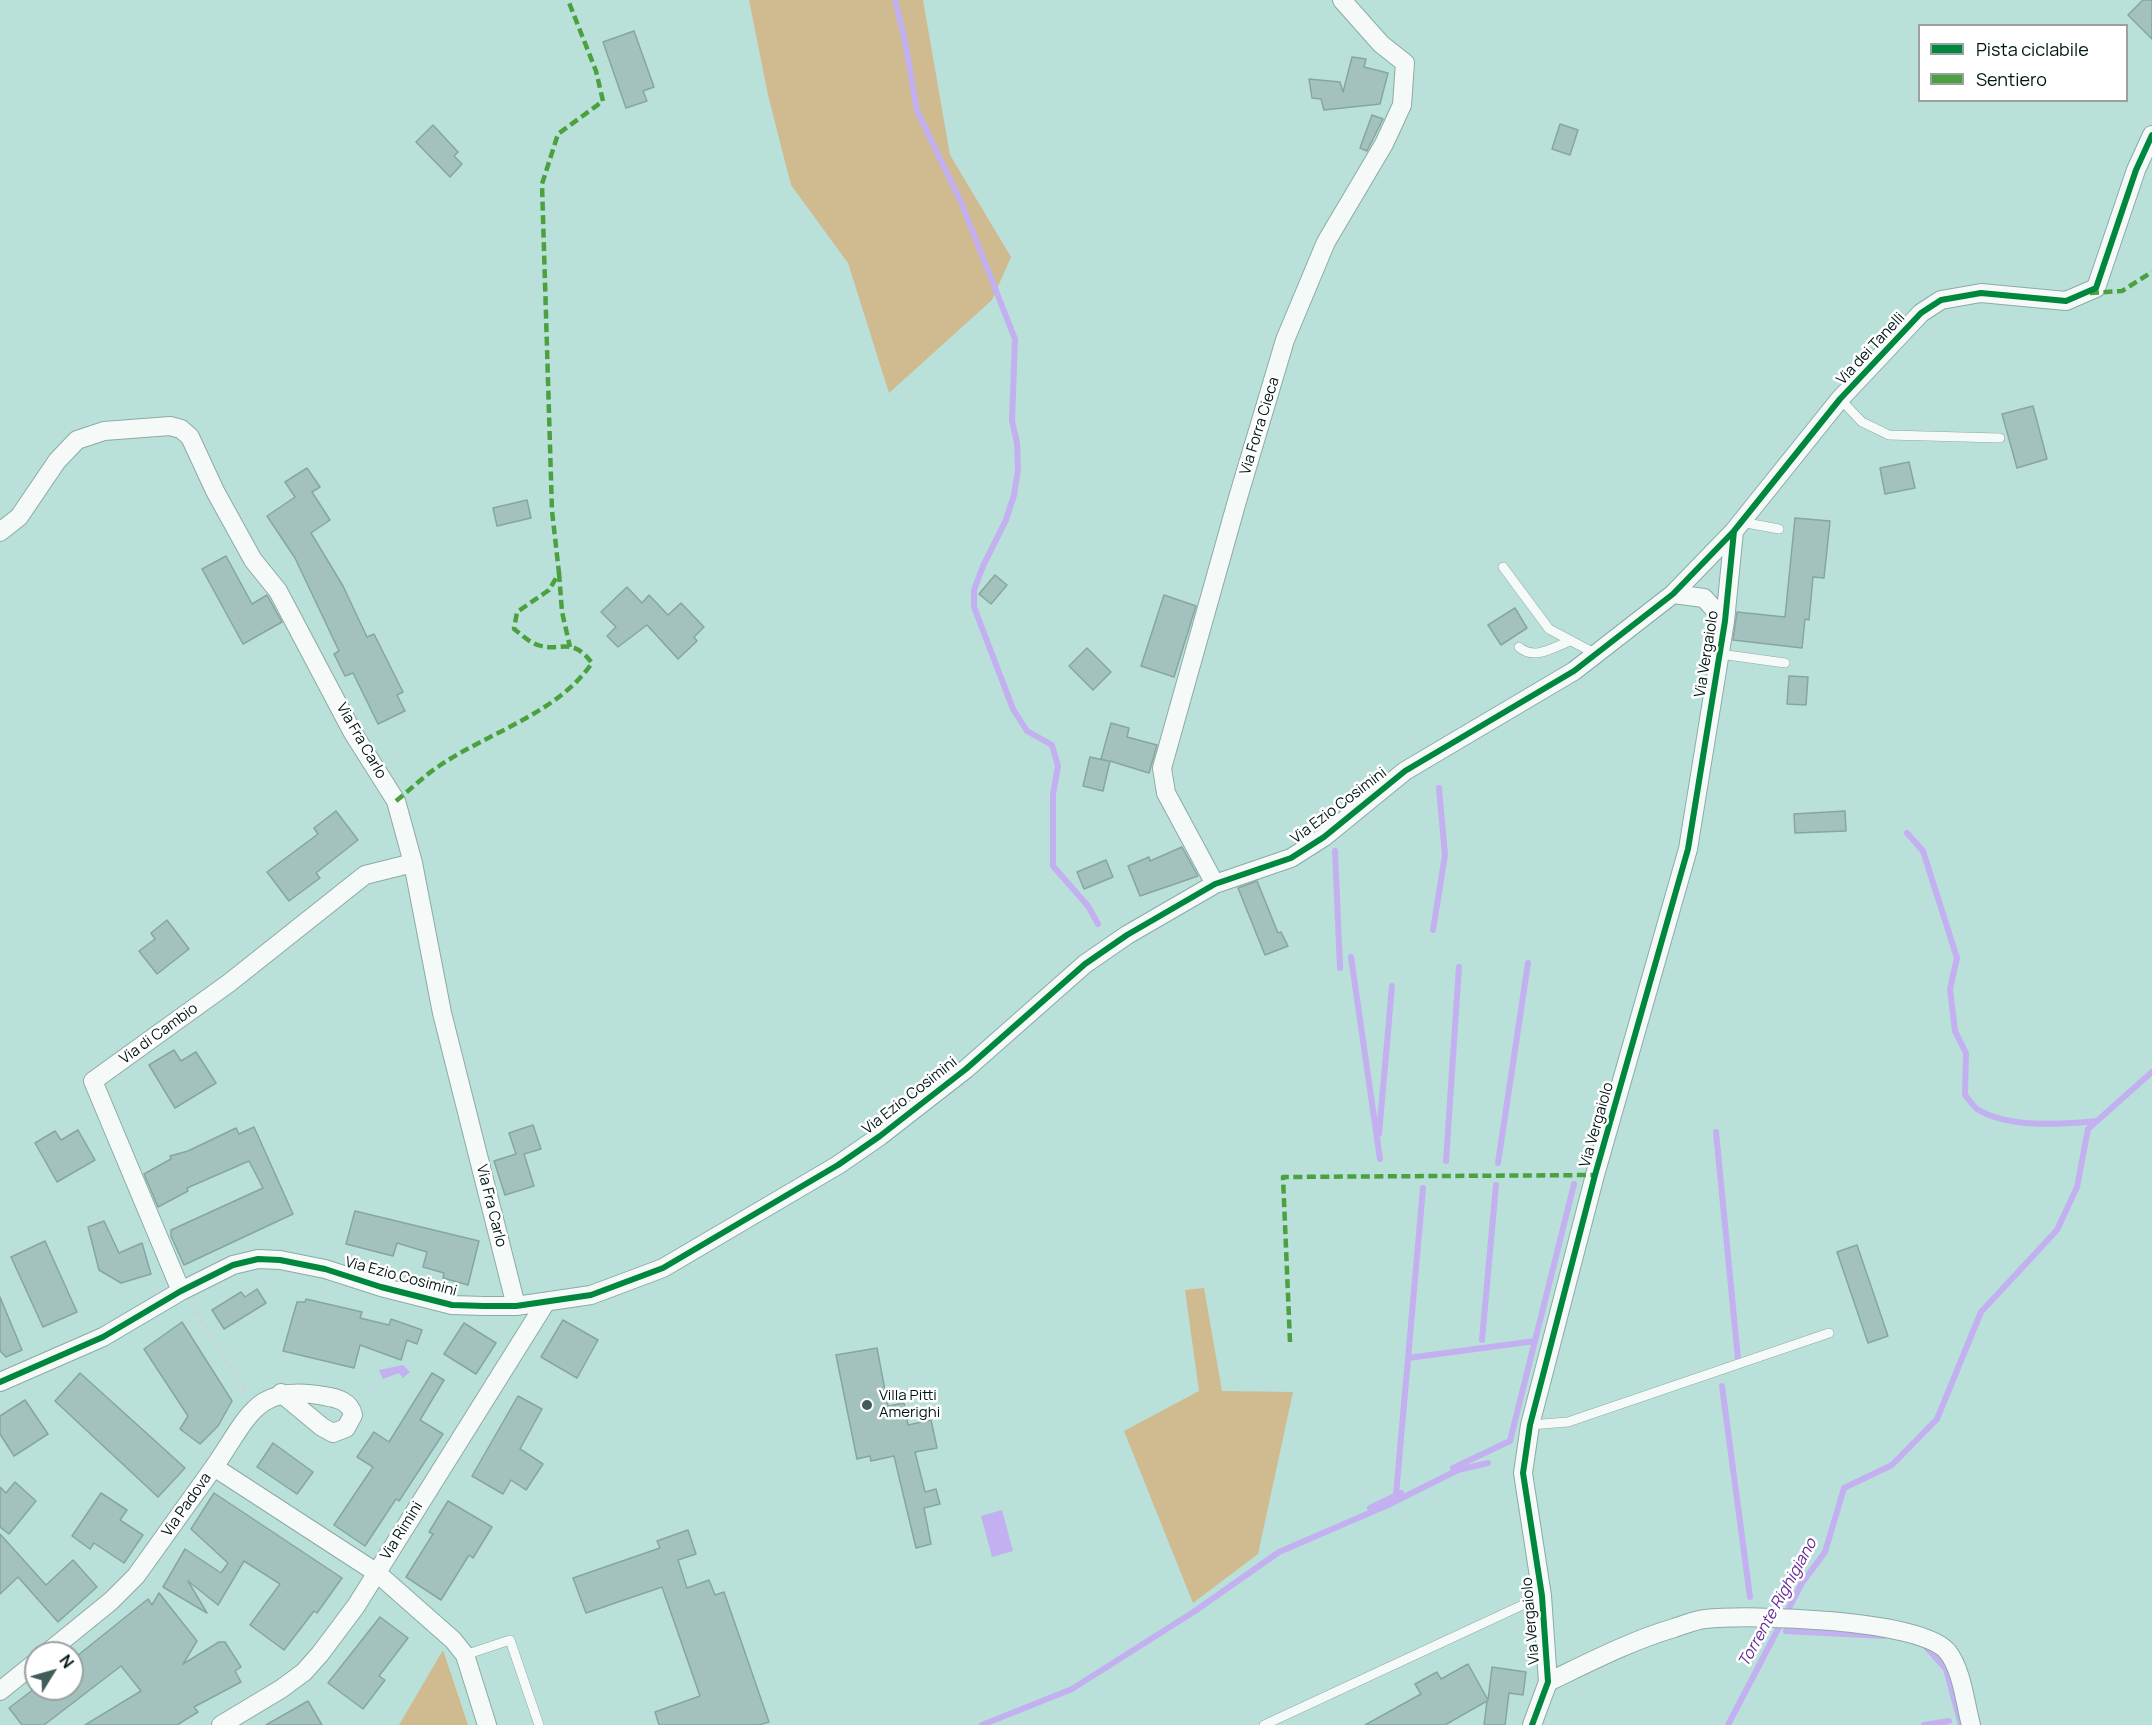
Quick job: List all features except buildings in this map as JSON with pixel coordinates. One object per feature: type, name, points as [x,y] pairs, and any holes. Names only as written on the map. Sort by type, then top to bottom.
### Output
[{"type":"street","name":"Via Forra Cieca","points":[[1215,884],[1166,794],[1162,768],[1237,501],[1286,340],[1326,242],[1384,144],[1402,105],[1405,63],[1381,44],[1342,0]]},
{"type":"street","name":"Via dei Tanelli","points":[[1738,526],[1840,399],[1921,313],[1941,300],[1981,293],[2066,301],[2096,288],[2145,166],[2152,135]]},
{"type":"street","name":"Via Fra Carlo","points":[[0,532],[19,517],[57,461],[77,440],[104,431],[170,426],[181,429],[190,437],[215,491],[254,561],[278,591],[353,733],[396,801],[413,863],[442,1013],[516,1306]]},
{"type":"street","name":"Via Ezio Cosimini","points":[[0,1382],[103,1337],[182,1291],[233,1265],[258,1259],[280,1260],[325,1269],[381,1287],[452,1305],[516,1306],[591,1295],[663,1268],[838,1165],[880,1136],[966,1069],[1085,964],[1176,904],[1215,884],[1291,858],[1324,837],[1405,771],[1574,671],[1673,594],[1738,526]]},
{"type":"street","name":"Via Vergaiolo","points":[[1532,1725],[1548,1682],[1542,1596],[1523,1473],[1530,1425],[1595,1175],[1688,849],[1738,526]]},
{"type":"street","points":[[1673,594],[1704,598],[1725,621]]},
{"type":"street","name":"Via di Cambio","points":[[182,1291],[93,1081],[229,983],[365,875],[413,863]]},
{"type":"street","name":"Via Rimini","points":[[221,1725],[304,1672],[356,1606],[546,1302]]},
{"type":"street","points":[[214,1467],[262,1401],[280,1393]]},
{"type":"street","name":"Via Padova","points":[[62,1641],[111,1601],[136,1576],[214,1467],[377,1573],[453,1640],[465,1655]]},
{"type":"street","points":[[1548,1682],[1637,1639],[1705,1619],[1811,1619],[1911,1632],[1937,1643],[1948,1653],[1959,1677],[1971,1725]]},
{"type":"street","points":[[465,1655],[487,1725]]},
{"type":"street","points":[[0,1691],[24,1672]]},
{"type":"lane","points":[[1840,399],[1862,422],[1889,435],[2000,438]]},
{"type":"lane","points":[[1738,526],[1779,529]]},
{"type":"lane","points":[[1503,567],[1549,629],[1596,654]]},
{"type":"lane","points":[[1519,647],[1524,652],[1534,654],[1570,641]]},
{"type":"lane","points":[[1720,654],[1785,663]]},
{"type":"lane","points":[[1530,1425],[1568,1422],[1829,1333]]},
{"type":"lane","points":[[1264,1725],[1542,1596]]},
{"type":"lane","points":[[465,1655],[510,1640],[539,1725]]},
{"type":"path","points":[[182,1291],[255,1409]]},
{"type":"shaded area","points":[[749,0],[923,0],[950,155],[1011,257],[992,300],[889,393],[848,263],[791,185],[768,95]]},
{"type":"shaded area","points":[[1204,1288],[1222,1391],[1293,1392],[1258,1554],[1193,1603],[1124,1431],[1199,1391],[1185,1290]]},
{"type":"shaded area","points":[[403,1365],[410,1372],[403,1378],[399,1373],[383,1379],[379,1370]]},
{"type":"shaded area","points":[[1002,1510],[1013,1551],[992,1557],[981,1516]]},
{"type":"shaded area","points":[[443,1650],[468,1725],[399,1725]]},
{"type":"waterway","points":[[895,0],[905,41],[917,111],[961,202],[1015,339],[1012,421],[1017,443],[1018,470],[1014,495],[1006,520],[974,590],[974,607],[1013,709],[1027,731],[1052,745],[1058,766],[1053,794],[1053,866],[1088,906],[1098,924]]},
{"type":"waterway","points":[[1433,930],[1445,855],[1439,788]]},
{"type":"waterway","points":[[1907,833],[1923,851],[1957,958],[1950,989],[1955,1031],[1966,1053],[1965,1095],[1977,1109],[2004,1120],[2036,1124],[2097,1121]]},
{"type":"waterway","points":[[1335,851],[1340,968]]},
{"type":"waterway","points":[[1351,957],[1380,1159]]},
{"type":"waterway","points":[[1498,1163],[1528,963]]},
{"type":"waterway","points":[[1446,1161],[1459,967]]},
{"type":"waterway","points":[[1379,1134],[1392,986]]},
{"type":"waterway","name":"Torrente Righigiano","points":[[1728,1725],[1802,1583],[1825,1552],[1844,1488],[1892,1465],[1937,1419],[1981,1312],[2057,1230],[2077,1187],[2088,1129],[2152,1072]]},
{"type":"waterway","points":[[1716,1132],[1738,1359]]},
{"type":"waterway","points":[[1453,1468],[1510,1441],[1574,1184]]},
{"type":"waterway","points":[[1482,1340],[1496,1185]]},
{"type":"waterway","points":[[1396,1495],[1423,1188]]},
{"type":"waterway","points":[[1408,1358],[1535,1341]]},
{"type":"waterway","points":[[1722,1386],[1750,1597]]},
{"type":"waterway","points":[[982,1725],[1072,1689],[1195,1611],[1279,1552],[1388,1505],[1458,1470],[1488,1463]]},
{"type":"waterway","points":[[1370,1508],[1401,1493]]},
{"type":"waterway","points":[[1786,1631],[1883,1636]]},
{"type":"waterway","points":[[1927,1648],[1946,1669],[1961,1725]]},
{"type":"waterway","points":[[1924,1725],[1949,1721]]},
{"type":"marked path","points":[[396,801],[439,766],[521,721],[560,696],[592,663],[578,650],[565,646],[538,645],[514,629],[517,612],[549,590],[559,573],[552,511],[542,184],[558,134],[603,101],[596,71],[568,0]]},
{"type":"marked path","points":[[2090,293],[2122,291],[2152,272]]},
{"type":"marked path","points":[[559,573],[562,612],[570,647]]},
{"type":"marked path","points":[[1290,1342],[1283,1177],[1595,1175]]},
{"type":"cycle path","points":[[0,1382],[103,1337],[181,1291],[233,1265],[258,1259],[280,1260],[325,1269],[381,1287],[452,1305],[484,1306],[516,1306],[591,1295],[663,1268],[838,1165],[880,1136],[966,1069],[1085,964],[1127,935],[1215,884],[1291,858],[1324,837],[1405,771],[1574,671],[1673,594],[1734,531],[1840,399],[1921,313],[1941,300],[1981,293],[2066,301],[2096,288],[2136,170],[2152,135]]},
{"type":"cycle path","points":[[1532,1725],[1548,1682],[1542,1596],[1523,1473],[1530,1425],[1595,1175],[1688,849],[1725,621],[1734,531]]},
{"type":"place","name":"Villa Pitti Amerighi","points":[[867,1405]]}]
